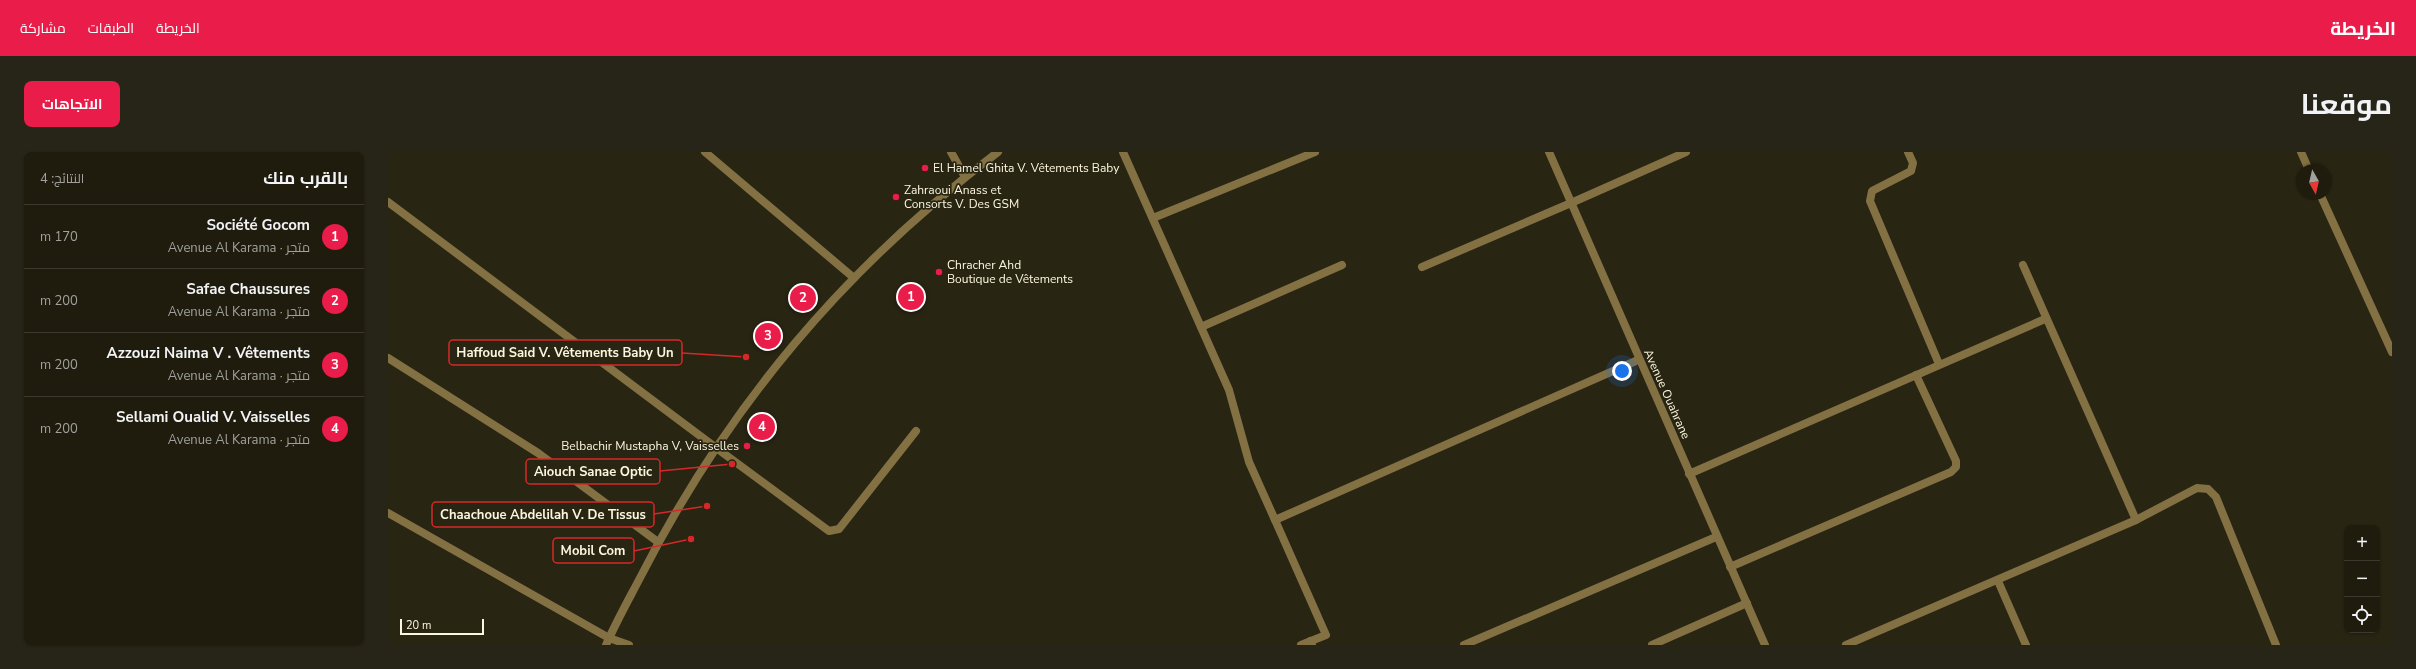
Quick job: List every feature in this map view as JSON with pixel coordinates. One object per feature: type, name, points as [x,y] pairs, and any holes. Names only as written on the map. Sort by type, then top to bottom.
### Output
[{"type":"street","points":[[705,152],[854,278]]},
{"type":"street","points":[[951,152],[965,177]]},
{"type":"street","points":[[608,641],[658,542],[716,447],[773,368],[854,278],[904,229],[965,177],[998,152]]},
{"type":"street","points":[[1123,152],[1229,390],[1249,462],[1326,635],[1311,643],[1301,645]]},
{"type":"street","points":[[1153,218],[1315,152]]},
{"type":"street","name":"Avenue Ouahrane","points":[[1549,152],[1638,360],[1765,645]]},
{"type":"street","points":[[1422,267],[1686,152]]},
{"type":"street","points":[[1908,152],[1913,163],[1911,171],[1872,191],[1870,201],[1939,364]]},
{"type":"street","points":[[2300,152],[2306,164]]},
{"type":"street","points":[[2323,200],[2392,352]]},
{"type":"street","points":[[388,202],[829,531],[835,532],[839,529],[916,431]]},
{"type":"street","points":[[1201,327],[1342,265]]},
{"type":"street","points":[[2023,265],[2136,520]]},
{"type":"street","points":[[1689,474],[1939,364],[2046,319]]},
{"type":"street","points":[[388,358],[538,453],[658,542]]},
{"type":"street","points":[[1275,520],[1638,360]]},
{"type":"street","points":[[1730,567],[1951,472],[1956,467],[1956,461],[1916,375]]},
{"type":"street","points":[[1846,645],[1998,581],[2136,520],[2197,488],[2208,489],[2216,497],[2276,645]]},
{"type":"street","points":[[388,513],[608,641],[629,645]]},
{"type":"street","points":[[1464,645],[1716,537]]},
{"type":"street","points":[[1998,581],[2026,645]]},
{"type":"street","points":[[1652,645],[1747,603]]},
{"type":"place","name":"El Hamel Ghita V. Vêtements Baby","points":[[925,168]]},
{"type":"place","name":"Zahraoui Anass et Consorts V. Des GSM","points":[[896,197]]},
{"type":"place","name":"Chracher Ahd Boutique de Vêtements","points":[[939,272]]},
{"type":"place","name":"Société Gocom","points":[[911,297]]},
{"type":"place","name":"Safae Chaussures","points":[[803,298]]},
{"type":"place","name":"Azzouzi Naima V . Vêtements","points":[[768,336]]},
{"type":"place","name":"Haffoud Said V. Vêtements Baby Un","points":[[746,357]]},
{"type":"place","name":"Sellami Oualid V. Vaisselles","points":[[762,427]]},
{"type":"place","name":"Belbachir Mustapha V, Vaisselles","points":[[747,446]]},
{"type":"place","name":"Aiouch Sanae Optic","points":[[732,464]]},
{"type":"place","name":"Chaachoue Abdelilah V. De Tissus","points":[[707,506]]},
{"type":"place","name":"Mobil Com","points":[[691,539]]}]
